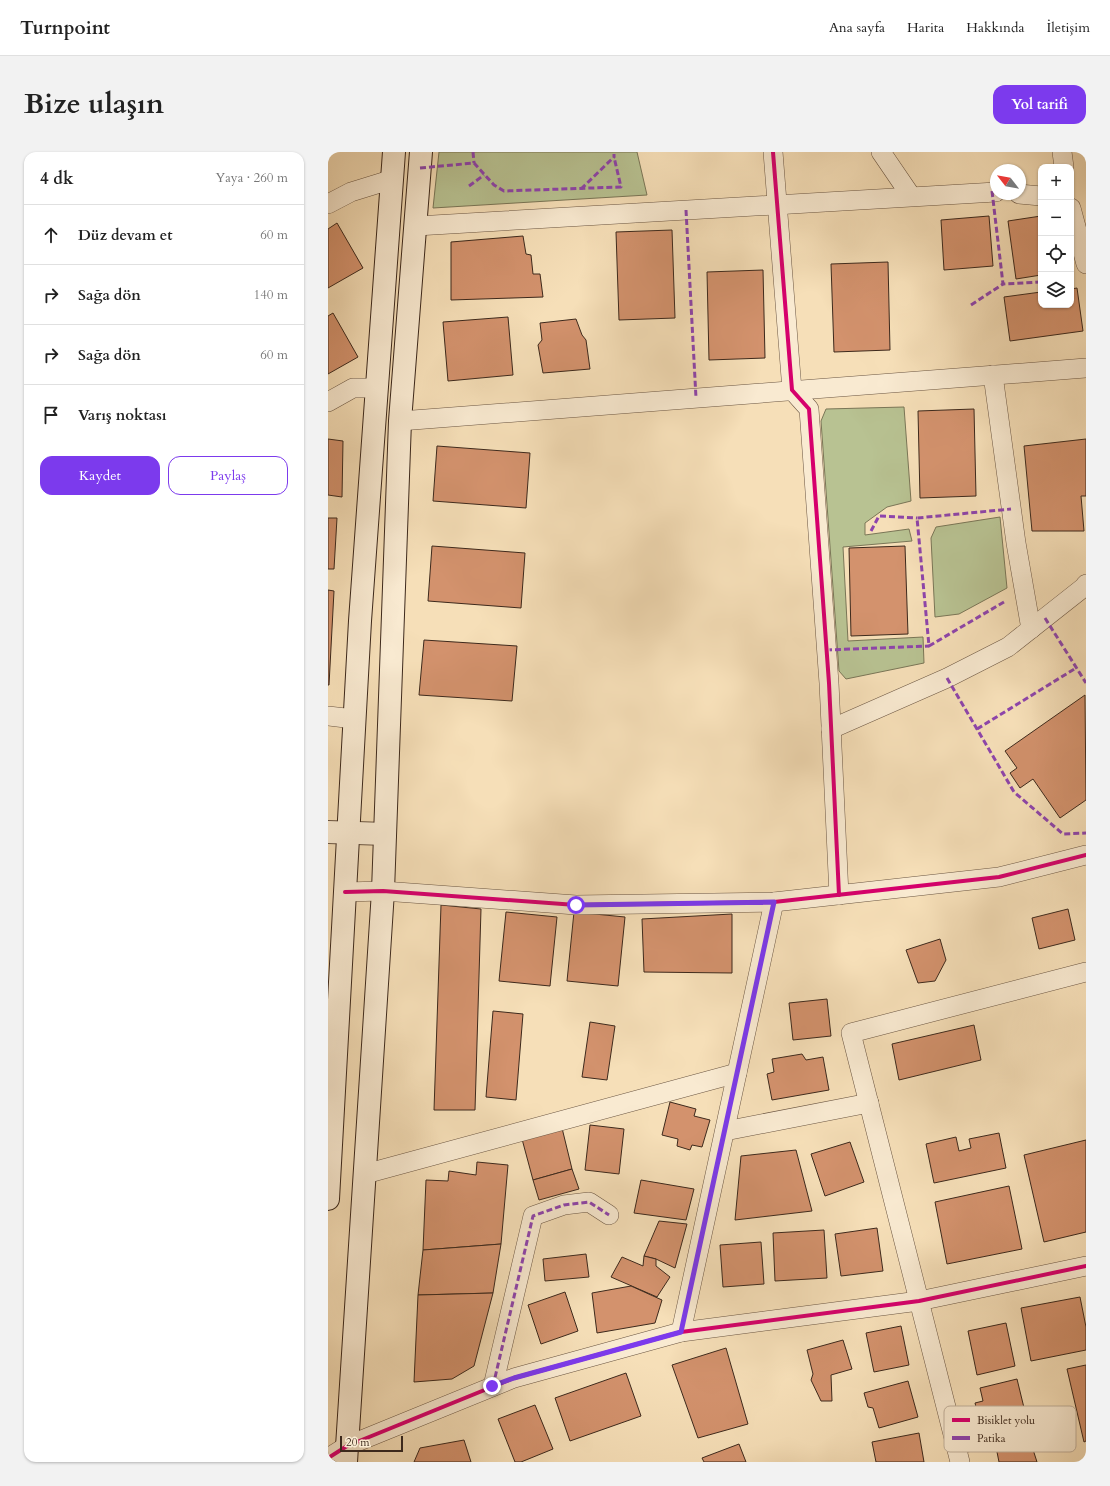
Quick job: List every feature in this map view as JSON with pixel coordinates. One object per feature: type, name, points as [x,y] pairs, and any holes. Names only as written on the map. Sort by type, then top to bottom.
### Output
[{"type":"main road","points":[[328,1199],[345,892],[338,832],[354,719],[394,152]]},
{"type":"main road","points":[[347,1454],[383,891],[400,420],[422,152]]},
{"type":"main road","points":[[338,832],[385,834]]},
{"type":"street","points":[[773,152],[792,390],[809,408],[831,729],[839,895]]},
{"type":"street","points":[[881,152],[911,196]]},
{"type":"street","points":[[1062,152],[1064,164]]},
{"type":"street","points":[[328,204],[351,192],[393,179]]},
{"type":"street","points":[[416,226],[990,192]]},
{"type":"street","points":[[1026,195],[1038,196]]},
{"type":"street","points":[[1074,219],[1086,264]]},
{"type":"street","points":[[400,420],[1086,368]]},
{"type":"street","points":[[993,375],[1016,543],[1031,629]]},
{"type":"street","points":[[328,402],[353,388],[377,388]]},
{"type":"street","points":[[831,729],[947,678],[1008,647],[1086,584]]},
{"type":"street","points":[[328,716],[354,719]]},
{"type":"street","points":[[345,892],[383,891],[576,905],[774,902],[999,877],[1086,855]]},
{"type":"street","points":[[681,1332],[774,902]]},
{"type":"street","points":[[946,1406],[851,1033],[1086,972]]},
{"type":"street","points":[[365,1174],[737,1073]]},
{"type":"street","points":[[725,1131],[869,1103]]},
{"type":"street","points":[[492,1386],[533,1216],[564,1205],[588,1202],[609,1215]]},
{"type":"street","points":[[328,1458],[347,1454],[492,1386],[514,1378],[681,1332],[919,1301],[1086,1266]]},
{"type":"green space","points":[[439,152],[637,152],[647,195],[433,208]]},
{"type":"green space","points":[[904,407],[911,501],[887,507],[865,523],[865,535],[909,529],[912,541],[843,547],[848,641],[923,637],[924,663],[846,679],[839,671],[821,421],[826,409]]},
{"type":"green space","points":[[1000,517],[1007,588],[959,614],[935,617],[931,538],[936,527]]},
{"type":"building","points":[[989,216],[993,266],[944,270],[941,220]]},
{"type":"building","points":[[1038,216],[1038,275],[1016,279],[1008,221]]},
{"type":"building","points":[[337,223],[363,268],[328,288],[328,229]]},
{"type":"building","points":[[672,230],[675,318],[619,320],[616,232]]},
{"type":"building","points":[[523,236],[526,254],[531,255],[533,274],[540,274],[543,297],[451,300],[451,242]]},
{"type":"building","points":[[888,262],[890,350],[834,352],[831,264]]},
{"type":"building","points":[[763,270],[765,358],[709,360],[707,272]]},
{"type":"building","points":[[1074,288],[1077,288],[1083,331],[1010,341],[1004,297],[1038,292],[1038,308],[1074,308]]},
{"type":"building","points":[[333,313],[358,357],[328,374],[328,316]]},
{"type":"building","points":[[508,317],[513,375],[448,381],[443,322]]},
{"type":"building","points":[[576,319],[582,335],[586,340],[590,369],[543,373],[538,345],[542,340],[540,323]]},
{"type":"building","points":[[974,409],[976,496],[920,498],[918,411]]},
{"type":"building","points":[[328,439],[343,441],[342,497],[328,495]]},
{"type":"building","points":[[1086,439],[1086,496],[1081,496],[1084,531],[1032,531],[1024,446]]},
{"type":"building","points":[[437,446],[530,453],[526,508],[433,501]]},
{"type":"building","points":[[328,518],[337,518],[334,569],[328,569]]},
{"type":"building","points":[[432,546],[525,553],[521,608],[428,601]]},
{"type":"building","points":[[905,546],[908,634],[851,636],[849,548]]},
{"type":"building","points":[[328,590],[334,591],[329,685],[328,685]]},
{"type":"building","points":[[424,640],[517,646],[512,701],[419,695]]},
{"type":"building","points":[[1085,695],[1086,800],[1060,818],[1033,779],[1020,788],[1010,773],[1017,768],[1005,751]]},
{"type":"building","points":[[441,905],[481,909],[475,1110],[434,1110]]},
{"type":"building","points":[[1068,909],[1075,940],[1039,949],[1032,918]]},
{"type":"building","points":[[506,912],[557,917],[550,986],[499,981]]},
{"type":"building","points":[[574,912],[625,917],[618,986],[567,981]]},
{"type":"building","points":[[732,914],[732,973],[644,972],[642,919]]},
{"type":"building","points":[[940,939],[946,960],[935,981],[918,983],[906,950]]},
{"type":"building","points":[[827,999],[831,1036],[793,1040],[789,1003]]},
{"type":"building","points":[[493,1011],[523,1014],[516,1100],[486,1097]]},
{"type":"building","points":[[590,1022],[615,1026],[607,1080],[582,1077]]},
{"type":"building","points":[[974,1025],[981,1060],[899,1080],[892,1044]]},
{"type":"building","points":[[802,1054],[806,1060],[823,1057],[829,1090],[772,1100],[767,1074],[774,1072],[772,1059]]},
{"type":"building","points":[[670,1102],[696,1109],[694,1116],[710,1120],[702,1147],[692,1145],[690,1150],[677,1146],[678,1139],[662,1135]]},
{"type":"building","points":[[590,1125],[624,1129],[619,1174],[585,1170]]},
{"type":"building","points":[[562,1128],[572,1169],[533,1180],[522,1139]]},
{"type":"building","points":[[999,1133],[1006,1168],[934,1183],[926,1144],[956,1137],[959,1151],[971,1148],[969,1139]]},
{"type":"building","points":[[1086,1140],[1086,1232],[1044,1242],[1024,1155]]},
{"type":"building","points":[[850,1142],[864,1182],[825,1196],[811,1154]]},
{"type":"building","points":[[796,1150],[812,1211],[735,1220],[741,1156]]},
{"type":"building","points":[[477,1162],[508,1165],[501,1244],[423,1250],[426,1180],[448,1181],[449,1171],[476,1175]]},
{"type":"building","points":[[572,1169],[579,1189],[539,1200],[533,1180]]},
{"type":"building","points":[[641,1180],[694,1189],[686,1220],[634,1213]]},
{"type":"building","points":[[1009,1186],[1022,1249],[947,1264],[935,1202]]},
{"type":"building","points":[[659,1221],[687,1224],[675,1268],[656,1259],[644,1256]]},
{"type":"building","points":[[877,1228],[883,1271],[841,1276],[835,1234]]},
{"type":"building","points":[[824,1230],[827,1278],[775,1281],[773,1233]]},
{"type":"building","points":[[761,1242],[764,1284],[723,1287],[720,1245]]},
{"type":"building","points":[[501,1244],[493,1293],[418,1295],[423,1250]]},
{"type":"building","points":[[586,1254],[589,1277],[545,1281],[543,1259]]},
{"type":"building","points":[[644,1256],[656,1259],[656,1266],[670,1277],[657,1297],[611,1277],[622,1257],[643,1266]]},
{"type":"building","points":[[631,1286],[662,1300],[655,1323],[597,1333],[592,1293]]},
{"type":"building","points":[[565,1292],[578,1331],[541,1344],[528,1305]]},
{"type":"building","points":[[493,1293],[474,1366],[452,1379],[414,1382],[418,1295]]},
{"type":"building","points":[[1080,1297],[1086,1327],[1086,1350],[1031,1361],[1021,1308]]},
{"type":"building","points":[[1006,1323],[1015,1366],[977,1375],[968,1331]]},
{"type":"building","points":[[901,1326],[909,1365],[874,1372],[866,1333]]},
{"type":"building","points":[[843,1340],[852,1369],[831,1375],[832,1401],[821,1401],[811,1380],[813,1374],[807,1350]]},
{"type":"building","points":[[726,1348],[748,1424],[698,1438],[672,1365]]},
{"type":"building","points":[[1086,1365],[1086,1441],[1084,1442],[1076,1406],[1067,1369]]},
{"type":"building","points":[[626,1373],[641,1416],[570,1441],[555,1398]]},
{"type":"building","points":[[1017,1379],[1024,1406],[976,1406],[975,1403],[983,1401],[980,1388]]},
{"type":"building","points":[[908,1381],[918,1417],[879,1428],[873,1408],[868,1407],[864,1393]]},
{"type":"building","points":[[535,1405],[553,1449],[521,1462],[515,1462],[498,1419]]},
{"type":"building","points":[[919,1433],[924,1462],[876,1462],[872,1442]]},
{"type":"building","points":[[464,1440],[471,1462],[414,1462],[420,1448]]},
{"type":"building","points":[[739,1444],[746,1462],[704,1462],[702,1458]]},
{"type":"building","points":[[997,1452],[1034,1452],[1037,1462],[999,1462]]},
{"type":"marked path","points":[[473,152],[474,163]]},
{"type":"marked path","points":[[581,189],[614,157],[614,154]]},
{"type":"marked path","points":[[420,168],[474,163],[494,185],[504,191],[621,187],[614,157]]},
{"type":"marked path","points":[[469,186],[484,175]]},
{"type":"marked path","points":[[993,200],[1003,284],[1038,282]]},
{"type":"marked path","points":[[686,210],[696,398]]},
{"type":"marked path","points":[[971,305],[1003,284]]},
{"type":"marked path","points":[[1004,602],[929,646],[917,518],[1011,509]]},
{"type":"marked path","points":[[871,531],[879,516],[917,518]]},
{"type":"marked path","points":[[1045,618],[1086,683]]},
{"type":"marked path","points":[[826,650],[929,646]]},
{"type":"marked path","points":[[977,729],[1076,668]]},
{"type":"marked path","points":[[947,678],[1014,792],[1063,834],[1086,833]]},
{"type":"marked path","points":[[493,1386],[533,1216],[564,1205],[589,1202],[609,1215]]},
{"type":"cycle path","points":[[773,152],[792,390],[809,409],[829,683],[839,895]]},
{"type":"cycle path","points":[[345,892],[383,891],[576,905],[774,902],[999,877],[1086,855]]},
{"type":"cycle path","points":[[328,1458],[347,1446],[514,1378],[681,1332],[919,1301],[1086,1266]]},
{"type":"route","points":[[492,1386],[514,1378],[681,1332],[774,902],[576,905]]}]
